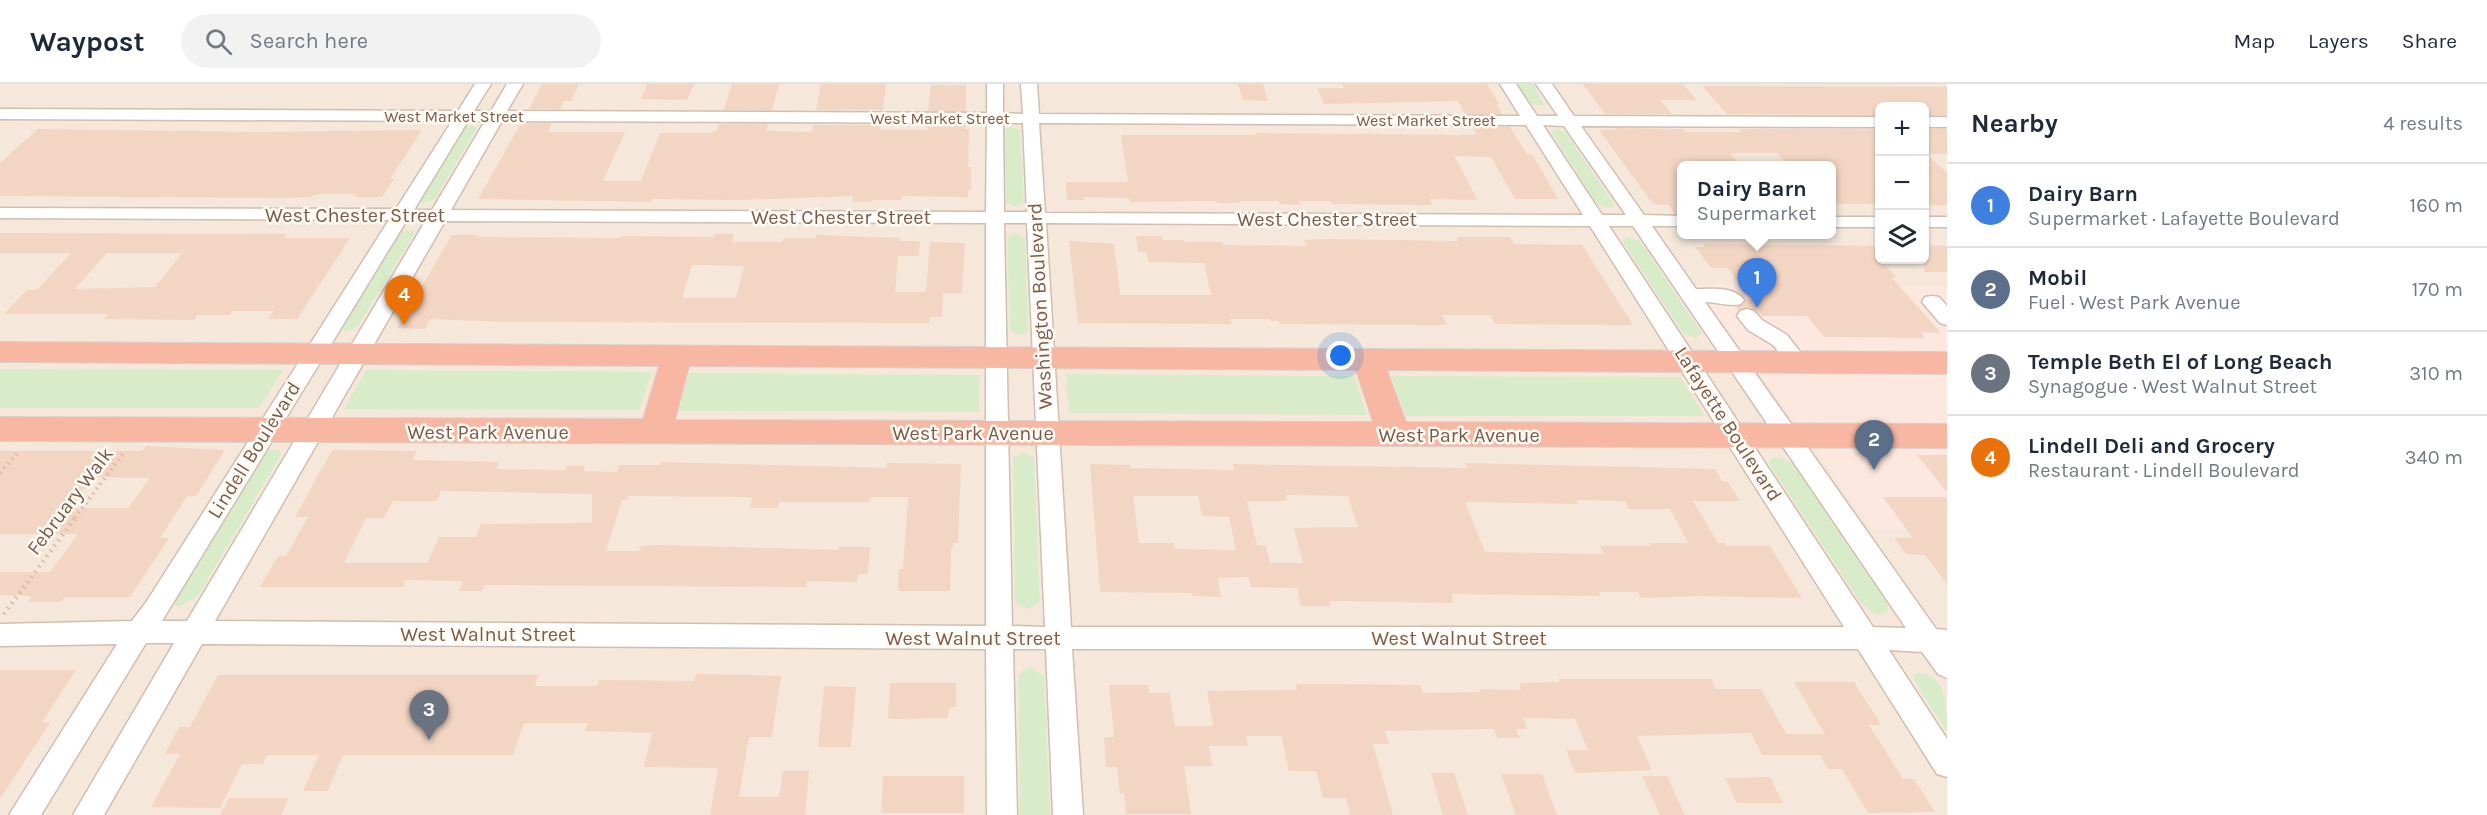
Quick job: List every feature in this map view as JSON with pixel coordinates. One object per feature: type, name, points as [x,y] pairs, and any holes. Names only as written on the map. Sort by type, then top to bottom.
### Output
[{"type":"highway","points":[[0,352],[1947,363]]},
{"type":"highway","points":[[656,432],[677,355]]},
{"type":"highway","points":[[1368,359],[1394,435]]},
{"type":"highway","name":"West Park Avenue","points":[[0,429],[1947,436]]},
{"type":"street","name":"Lindell Boulevard","points":[[24,815],[156,609],[483,84]]},
{"type":"street","name":"Lindell Boulevard","points":[[88,815],[314,431],[514,84]]},
{"type":"street","name":"Washington Boulevard","points":[[994,84],[996,434],[1002,815]]},
{"type":"street","name":"Washington Boulevard","points":[[1029,84],[1068,815]]},
{"type":"street","name":"Lafayette Boulevard","points":[[1508,84],[1947,764]]},
{"type":"street","name":"Lafayette Boulevard","points":[[1544,84],[1787,436],[1938,641],[1947,666]]},
{"type":"street","name":"West Market Street","points":[[0,114],[1875,122]]},
{"type":"street","points":[[1929,122],[1947,122]]},
{"type":"street","name":"West Chester Street","points":[[0,213],[1677,221]]},
{"type":"street","points":[[1836,222],[1875,222]]},
{"type":"street","points":[[1929,222],[1947,222]]},
{"type":"street","points":[[1690,295],[1724,296],[1734,300]]},
{"type":"street","points":[[1939,302],[1947,318]]},
{"type":"street","points":[[1746,316],[1755,325],[1780,340],[1798,362]]},
{"type":"street","name":"West Walnut Street","points":[[0,635],[195,632],[999,638],[1938,641]]},
{"type":"path","name":"February Walk","points":[[0,619],[142,429]]},
{"type":"shaded area","points":[[0,84],[1947,84],[1947,286],[1696,285],[1873,529],[1947,529],[1947,815],[0,815]]},
{"type":"shaded area","points":[[1695,285],[1947,286],[1947,529],[1873,529]]},
{"type":"green space","points":[[1518,84],[1533,84],[1545,106],[1531,104]]},
{"type":"green space","points":[[472,125],[477,128],[435,199],[424,203],[419,202],[462,128]]},
{"type":"green space","points":[[1011,127],[1020,130],[1024,203],[1015,207],[1006,203],[1004,130]]},
{"type":"green space","points":[[1556,129],[1565,132],[1614,207],[1609,208],[1597,204],[1551,132]]},
{"type":"green space","points":[[407,230],[413,231],[414,234],[358,326],[348,331],[341,329],[339,327],[394,236]]},
{"type":"green space","points":[[1016,233],[1025,238],[1028,330],[1020,335],[1010,330],[1007,237]]},
{"type":"green space","points":[[1628,237],[1640,241],[1702,333],[1696,338],[1683,333],[1622,241]]},
{"type":"green space","points":[[0,369],[283,370],[259,408],[0,408]]},
{"type":"green space","points":[[366,370],[652,372],[639,410],[344,409]]},
{"type":"green space","points":[[689,373],[980,375],[979,412],[679,411]]},
{"type":"green space","points":[[1066,374],[1354,376],[1367,415],[1069,413]]},
{"type":"green space","points":[[1391,376],[1680,377],[1705,416],[1406,416]]},
{"type":"green space","points":[[273,449],[280,451],[281,455],[198,596],[180,606],[173,604],[171,597],[266,451]]},
{"type":"green space","points":[[1023,452],[1034,457],[1040,602],[1029,609],[1015,603],[1013,458]]},
{"type":"green space","points":[[1774,457],[1785,459],[1794,465],[1887,602],[1888,611],[1882,615],[1872,612],[1861,603],[1770,465],[1770,459]]},
{"type":"green space","points":[[1031,668],[1044,676],[1050,815],[1020,815],[1018,676],[1022,671]]},
{"type":"green space","points":[[1922,673],[1936,681],[1944,695],[1947,732],[1914,680],[1915,674]]},
{"type":"building","points":[[542,84],[579,84],[571,101],[564,101],[560,109],[529,109]]},
{"type":"building","points":[[647,84],[694,84],[687,100],[641,99]]},
{"type":"building","points":[[732,84],[779,84],[772,110],[724,110]]},
{"type":"building","points":[[821,84],[886,84],[883,110],[816,110]]},
{"type":"building","points":[[1238,84],[1263,84],[1268,101],[1243,100]]},
{"type":"building","points":[[1342,84],[1487,84],[1502,114],[1465,114],[1458,101],[1324,104],[1317,88],[1344,88]]},
{"type":"building","points":[[1583,84],[1683,84],[1697,100],[1660,100],[1672,114],[1605,114]]},
{"type":"building","points":[[931,85],[966,85],[966,111],[928,111]]},
{"type":"building","points":[[1702,86],[1947,87],[1947,115],[1929,115],[1929,102],[1875,102],[1875,115],[1727,114]]},
{"type":"building","points":[[521,123],[552,123],[548,132],[625,132],[603,181],[641,181],[660,133],[711,133],[717,131],[719,124],[768,124],[766,131],[812,132],[813,125],[881,125],[880,130],[927,130],[927,125],[965,125],[965,129],[969,129],[968,167],[971,167],[971,190],[968,190],[968,197],[902,196],[901,200],[873,200],[872,202],[852,202],[853,196],[739,200],[652,199],[651,202],[478,199]]},
{"type":"building","points":[[1473,127],[1510,127],[1527,154],[1532,154],[1558,199],[1515,199],[1491,157],[1454,156],[1478,200],[1430,199],[1432,205],[1332,204],[1331,201],[1299,201],[1300,205],[1280,204],[1279,201],[1130,202],[1129,198],[1083,197],[1084,200],[1067,200],[1066,182],[1128,182],[1121,135],[1477,134]]},
{"type":"building","points":[[1616,128],[1742,132],[1739,129],[1875,129],[1875,204],[1836,204],[1836,161],[1784,161],[1777,153],[1730,153],[1737,161],[1677,161],[1677,214],[1675,214],[1669,205],[1653,204],[1599,130],[1617,130]]},
{"type":"building","points":[[38,129],[264,132],[422,130],[390,179],[394,179],[382,197],[354,197],[356,194],[318,194],[310,197],[288,198],[0,196],[0,163]]},
{"type":"building","points":[[1929,129],[1947,129],[1947,154],[1929,154]]},
{"type":"building","points":[[1929,156],[1947,173],[1947,205],[1929,205]]},
{"type":"building","points":[[0,233],[287,234],[284,238],[350,238],[297,319],[268,319],[274,311],[232,311],[230,315],[197,315],[194,320],[104,319],[109,314],[4,314],[27,290],[37,290],[71,253],[0,253]],"holes":[[[107,253],[182,253],[155,287],[75,289]]]},
{"type":"building","points":[[715,234],[734,234],[732,242],[782,242],[783,238],[815,238],[816,235],[900,238],[900,241],[920,241],[919,256],[898,256],[895,292],[926,292],[930,242],[965,243],[962,293],[943,293],[942,317],[930,317],[929,323],[507,322],[430,319],[425,329],[397,328],[452,235],[478,235],[477,237],[714,237]],"holes":[[[692,265],[744,266],[736,298],[682,298]]]},
{"type":"building","points":[[1136,236],[1162,236],[1163,240],[1185,240],[1185,242],[1222,242],[1223,245],[1306,246],[1304,240],[1458,241],[1457,237],[1510,237],[1514,244],[1582,245],[1633,325],[1495,324],[1490,315],[1442,315],[1447,325],[1280,324],[1279,321],[1269,319],[1230,319],[1232,324],[1078,323],[1069,241],[1114,244],[1120,295],[1211,295],[1204,263],[1148,262],[1147,252],[1138,252]]},
{"type":"building","points":[[1703,244],[1875,246],[1875,264],[1884,264],[1897,278],[1892,278],[1941,333],[1921,332],[1925,338],[1824,337],[1807,316],[1762,316],[1756,310],[1748,307],[1738,310],[1736,307],[1743,305],[1746,300],[1751,300],[1728,268],[1711,268],[1695,247],[1705,247]]},
{"type":"building","points":[[1929,245],[1947,246],[1947,272],[1924,272],[1924,264],[1929,264]]},
{"type":"building","points":[[146,446],[225,450],[196,496],[187,496],[160,538],[169,538],[130,597],[65,597],[61,602],[28,602],[32,596],[0,595],[0,572],[50,572],[78,534],[0,534],[0,451],[142,451]],"holes":[[[93,477],[150,478],[128,508],[70,508]]]},
{"type":"building","points":[[332,450],[417,451],[412,460],[499,462],[496,469],[566,470],[567,466],[585,466],[584,471],[617,472],[619,465],[660,465],[661,462],[887,468],[887,463],[961,464],[958,543],[953,543],[953,548],[951,548],[950,591],[898,591],[899,569],[903,569],[908,497],[870,497],[869,502],[779,502],[778,508],[750,508],[752,497],[628,496],[627,500],[622,500],[606,551],[639,551],[641,546],[660,545],[838,550],[839,547],[870,547],[868,574],[858,574],[857,582],[807,581],[806,587],[484,585],[481,591],[459,591],[463,581],[405,580],[403,587],[260,587],[278,556],[286,556],[308,517],[295,517]],"holes":[[[441,491],[592,494],[592,523],[481,524],[476,537],[439,537],[427,563],[344,563],[366,518],[384,518],[393,501],[437,501]]]},
{"type":"building","points":[[1917,455],[1947,455],[1947,492]]},
{"type":"building","points":[[1465,463],[1715,469],[1722,481],[1728,482],[1740,501],[1693,501],[1718,543],[1725,543],[1726,546],[1770,546],[1802,598],[1699,596],[1641,598],[1638,592],[1599,592],[1601,596],[1452,594],[1453,603],[1330,601],[1331,606],[1301,606],[1297,588],[1251,587],[1249,577],[1218,578],[1221,597],[1192,596],[1192,593],[1100,592],[1090,464],[1130,465],[1130,468],[1234,470],[1233,464],[1467,468]],"holes":[[[1286,495],[1348,496],[1358,527],[1294,528],[1303,563],[1270,563],[1266,546],[1257,545],[1247,501],[1287,501]],[[1133,496],[1198,496],[1202,516],[1229,517],[1236,550],[1175,549],[1174,543],[1139,543]],[[1576,500],[1625,501],[1629,509],[1670,509],[1688,543],[1600,546],[1604,554],[1485,552],[1465,502],[1578,504]]]},
{"type":"building","points":[[1883,497],[1947,497],[1947,584],[1925,555],[1906,554],[1894,538],[1913,538]]},
{"type":"building","points":[[0,670],[76,670],[42,722],[50,723],[0,799]]},
{"type":"building","points":[[696,674],[781,676],[772,737],[749,737],[739,797],[779,797],[783,771],[809,771],[805,815],[710,815],[718,768],[644,767],[652,733],[585,731],[588,723],[524,723],[513,755],[343,755],[328,791],[303,791],[319,755],[267,755],[263,764],[242,764],[220,808],[151,807],[180,754],[165,754],[179,727],[190,727],[218,675],[538,675],[535,686],[597,686],[599,680],[694,681]]},
{"type":"building","points":[[1558,679],[1711,679],[1716,689],[1761,689],[1786,734],[1825,734],[1794,682],[1854,682],[1881,725],[1869,725],[1903,779],[1914,779],[1935,812],[1868,813],[1842,769],[1828,769],[1820,755],[1762,755],[1751,733],[1637,736],[1652,770],[1575,773],[1566,750],[1588,750],[1575,719],[1523,718],[1527,729],[1516,729],[1520,738],[1497,738],[1494,729],[1385,731],[1389,744],[1373,744],[1393,815],[1350,815],[1346,798],[1323,798],[1316,771],[1289,771],[1281,736],[1246,736],[1248,746],[1209,746],[1213,766],[1184,766],[1191,814],[1126,814],[1124,793],[1120,794],[1117,767],[1106,767],[1104,737],[1114,737],[1109,685],[1148,685],[1149,693],[1170,693],[1175,726],[1213,726],[1207,691],[1297,690],[1296,684],[1325,684],[1420,685],[1423,693],[1481,692],[1480,689],[1521,690],[1519,683],[1560,682]]},
{"type":"building","points":[[890,683],[956,683],[956,707],[949,708],[948,718],[888,719]]},
{"type":"building","points":[[824,686],[856,687],[851,747],[818,747]]},
{"type":"building","points":[[1431,773],[1454,773],[1468,815],[1443,815]]},
{"type":"building","points":[[1501,774],[1542,774],[1557,815],[1516,815]]},
{"type":"building","points":[[883,776],[964,776],[964,813],[881,813]]},
{"type":"building","points":[[1642,776],[1667,776],[1685,815],[1660,815]]},
{"type":"building","points":[[1770,777],[1783,803],[1737,803],[1725,778]]},
{"type":"building","points":[[229,798],[289,798],[281,815],[220,815]]},
{"type":"place","name":"Dairy Barn","points":[[1757,308]]},
{"type":"place","name":"Lindell Deli and Grocery","points":[[404,325]]},
{"type":"place","name":"Mobil","points":[[1874,470]]},
{"type":"place","name":"Temple Beth El of Long Beach","points":[[429,740]]}]
